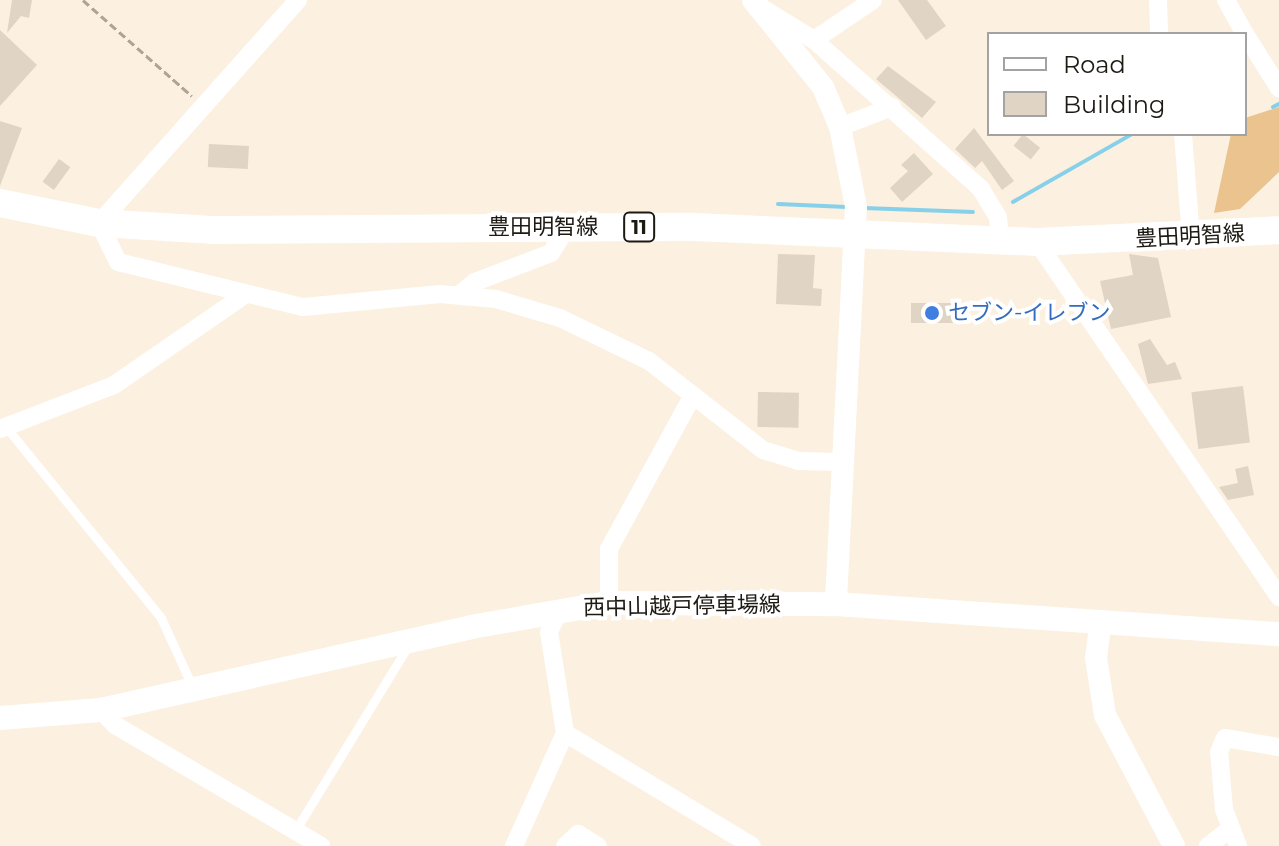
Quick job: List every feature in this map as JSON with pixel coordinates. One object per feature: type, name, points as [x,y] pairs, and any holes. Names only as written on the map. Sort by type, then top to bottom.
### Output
[{"type":"main road","name":"豊田明智線","points":[[0,203],[99,223],[212,230],[567,227],[856,233],[1037,242],[1191,238],[1279,230]]},
{"type":"main road","name":"西中山越戸停車場線","points":[[0,718],[101,710],[560,608],[609,603],[836,604],[1100,626],[1279,634]]},
{"type":"street","points":[[298,0],[99,223],[118,262],[243,296],[331,307],[460,294],[553,316],[614,341],[693,395],[763,450],[798,461],[843,462]]},
{"type":"street","points":[[814,40],[873,0]]},
{"type":"street","points":[[1158,0],[1159,32]]},
{"type":"street","points":[[1226,0],[1244,32]]},
{"type":"street","points":[[758,4],[814,40],[981,189],[998,217],[1000,240]]},
{"type":"street","points":[[758,4],[805,56],[840,127],[856,233],[836,604]]},
{"type":"street","points":[[1247,37],[1279,88]]},
{"type":"street","points":[[840,127],[892,107]]},
{"type":"street","points":[[1183,136],[1191,238]]},
{"type":"street","points":[[460,294],[475,282],[551,253],[567,227]]},
{"type":"street","points":[[1037,242],[1279,597]]},
{"type":"street","points":[[3,428],[114,385],[243,296]]},
{"type":"street","points":[[609,603],[609,549],[693,395]]},
{"type":"street","points":[[514,846],[565,733],[549,632],[560,608]]},
{"type":"street","points":[[1100,626],[1096,658],[1105,715],[1174,846]]},
{"type":"street","points":[[101,710],[115,725],[321,846]]},
{"type":"street","points":[[565,733],[752,846]]},
{"type":"street","points":[[1208,846],[1234,837],[1219,752],[1225,738],[1279,747]]},
{"type":"street","points":[[565,846],[578,834],[598,846]]},
{"type":"lane","points":[[3,428],[161,618],[193,688]]},
{"type":"lane","points":[[295,831],[412,640]]},
{"type":"path","points":[[83,0],[204,106]]},
{"type":"shaded area","points":[[1279,107],[1279,172],[1240,209],[1214,213],[1231,136],[1247,136],[1247,117]]},
{"type":"building","points":[[12,0],[32,0],[29,18],[21,16],[7,33]]},
{"type":"building","points":[[898,0],[927,0],[946,26],[926,40]]},
{"type":"building","points":[[0,30],[37,65],[0,106]]},
{"type":"building","points":[[888,66],[936,102],[922,118],[876,79]]},
{"type":"building","points":[[0,121],[22,128],[0,186]]},
{"type":"building","points":[[974,128],[1014,181],[1002,190],[982,161],[975,168],[955,149]]},
{"type":"building","points":[[1021,136],[1040,148],[1031,160],[1014,146]]},
{"type":"building","points":[[209,144],[249,146],[248,169],[208,167]]},
{"type":"building","points":[[914,153],[933,174],[902,202],[890,188],[908,171],[901,165]]},
{"type":"building","points":[[59,159],[70,167],[54,190],[43,182]]},
{"type":"building","points":[[778,254],[815,255],[813,288],[822,289],[821,306],[776,304]]},
{"type":"building","points":[[1129,254],[1158,258],[1171,317],[1111,329],[1100,281],[1133,275]]},
{"type":"building","name":"セブン-イレブン","points":[[911,303],[953,303],[953,323],[911,323]]},
{"type":"building","points":[[1150,339],[1167,365],[1175,362],[1182,379],[1148,384],[1138,344]]},
{"type":"building","points":[[1243,386],[1250,443],[1198,449],[1191,392]]},
{"type":"building","points":[[758,392],[799,393],[798,428],[757,427]]},
{"type":"building","points":[[1248,466],[1254,495],[1228,500],[1219,487],[1238,483],[1235,469]]},
{"type":"waterway","points":[[1273,107],[1279,104]]},
{"type":"waterway","points":[[1013,202],[1128,136]]},
{"type":"waterway","points":[[778,204],[847,207]]},
{"type":"waterway","points":[[864,208],[973,212]]},
{"type":"place","name":"セブン-イレブン","points":[[932,313]]}]
